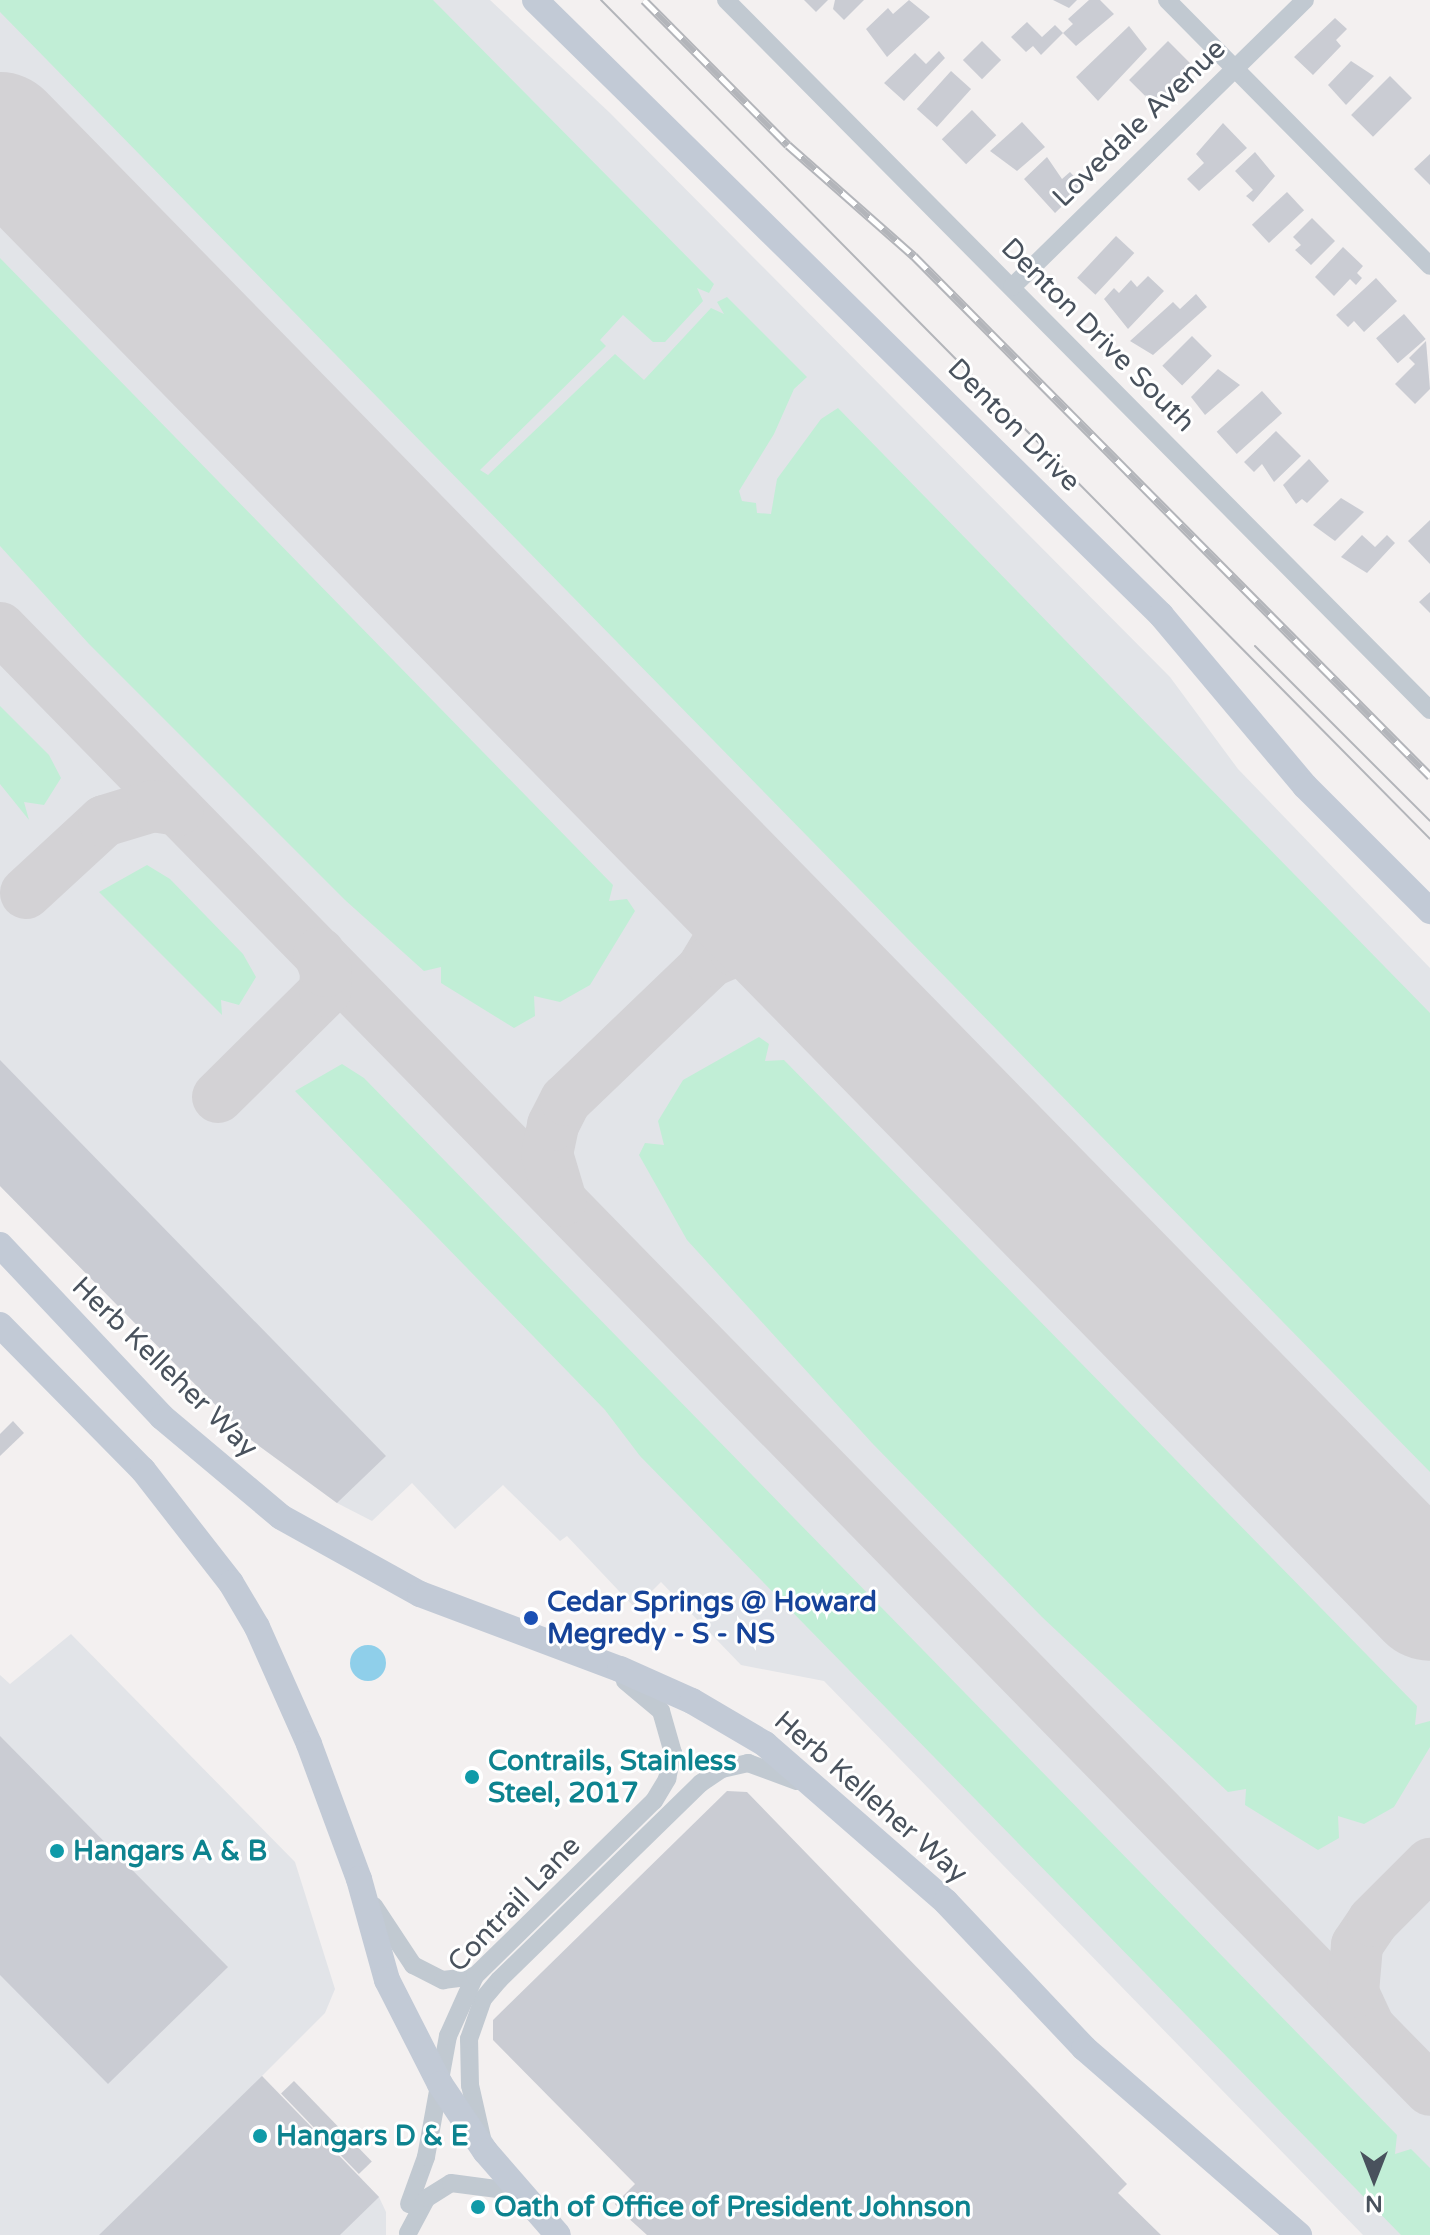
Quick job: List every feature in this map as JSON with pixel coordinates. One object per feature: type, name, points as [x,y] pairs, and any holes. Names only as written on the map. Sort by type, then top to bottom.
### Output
[{"type":"main road","name":"Denton Drive","points":[[535,0],[1161,615],[1305,786],[1430,911]]},
{"type":"main road","name":"Herb Kelleher Way","points":[[0,1245],[162,1417],[281,1517],[420,1594],[581,1654],[734,1723],[835,1800],[946,1902],[1084,2048],[1299,2235]]},
{"type":"main road","points":[[0,1325],[143,1470],[212,1552],[274,1664],[359,1879],[387,1980],[440,2084],[485,2151],[558,2235]]},
{"type":"street","name":"Denton Drive South","points":[[726,0],[1430,710]]},
{"type":"street","points":[[1167,0],[1430,266]]},
{"type":"street","name":"Lovedale Avenue","points":[[1012,287],[1305,0]]},
{"type":"street","name":"Contrail Lane","points":[[409,2204],[426,2157],[448,2036],[475,1976],[654,1801],[667,1779],[673,1753],[661,1711],[641,1691],[581,1654]]},
{"type":"street","name":"Contrail Lane","points":[[485,2151],[470,2085],[469,2039],[483,1999],[499,1980],[701,1783],[722,1769],[748,1763],[773,1769],[835,1800]]},
{"type":"street","points":[[359,1879],[413,1965],[443,1980],[475,1976]]},
{"type":"street","points":[[408,2233],[427,2198],[451,2183],[520,2192]]},
{"type":"shaded area","points":[[0,0],[490,0],[610,113],[1170,677],[1238,769],[1430,968],[1430,2235],[1363,2235],[824,1681],[741,1665],[661,1582],[635,1608],[567,1536],[560,1541],[503,1485],[455,1529],[412,1483],[372,1521],[337,1503],[247,1437],[0,1186]]},
{"type":"shaded area","points":[[71,1634],[295,1862],[335,1989],[325,2013],[262,2076],[379,2197],[386,2212],[386,2235],[0,2235],[0,1675],[10,1684]]},
{"type":"green space","points":[[0,0],[433,0],[714,284],[709,293],[697,288],[703,301],[665,342],[653,342],[623,315],[600,340],[606,346],[480,470],[488,475],[615,354],[644,380],[711,308],[724,314],[717,302],[727,297],[807,377],[794,389],[774,434],[739,491],[742,501],[756,503],[757,513],[771,514],[777,479],[821,419],[838,408],[1430,1013],[1430,1472],[0,12]]},
{"type":"green space","points":[[0,258],[613,885],[609,901],[627,899],[635,911],[590,985],[560,1002],[534,996],[535,1016],[514,1028],[441,983],[441,967],[424,971],[345,900],[89,644],[0,546]]},
{"type":"green space","points":[[0,706],[49,755],[61,778],[44,805],[24,802],[29,820],[0,784]]},
{"type":"green space","points":[[147,865],[170,879],[243,954],[256,977],[239,1005],[221,1000],[222,1015],[99,892]]},
{"type":"green space","points":[[759,1037],[769,1044],[765,1061],[784,1060],[1417,1706],[1415,1725],[1430,1721],[1430,1747],[1394,1807],[1364,1824],[1338,1816],[1339,1838],[1318,1850],[1245,1805],[1246,1789],[1228,1792],[1042,1617],[872,1443],[687,1240],[639,1155],[645,1143],[664,1145],[658,1121],[683,1080]]},
{"type":"green space","points":[[342,1064],[364,1078],[1397,2135],[1395,2154],[1411,2149],[1430,2168],[1430,2235],[1401,2235],[640,1456],[605,1410],[295,1091]]},
{"type":"water","points":[[368,1645],[381,1650],[386,1663],[381,1676],[368,1681],[355,1676],[350,1663],[355,1650]]},
{"type":"building","points":[[804,0],[828,0],[816,12]]},
{"type":"building","points":[[835,0],[864,0],[844,20],[833,9]]},
{"type":"building","points":[[909,0],[930,17],[887,57],[866,29],[888,8],[893,14]]},
{"type":"building","points":[[1053,0],[1077,0],[1069,8]]},
{"type":"building","points":[[1089,0],[1100,0],[1114,14],[1076,46],[1063,33],[1073,24],[1068,19]]},
{"type":"building","points":[[1335,18],[1347,29],[1336,40],[1341,46],[1313,75],[1294,57]]},
{"type":"building","points":[[1027,22],[1042,37],[1055,25],[1063,33],[1041,55],[1033,46],[1026,52],[1011,37]]},
{"type":"building","points":[[1129,26],[1147,49],[1098,101],[1076,77]]},
{"type":"building","points":[[982,41],[1001,60],[982,79],[963,60]]},
{"type":"building","points":[[1168,41],[1194,67],[1155,106],[1129,80]]},
{"type":"building","points":[[939,51],[945,58],[904,101],[884,83],[915,53],[926,64]]},
{"type":"building","points":[[1351,61],[1374,76],[1346,105],[1328,85]]},
{"type":"building","points":[[951,71],[971,89],[937,127],[917,109]]},
{"type":"building","points":[[1390,76],[1412,98],[1373,137],[1351,115]]},
{"type":"building","points":[[972,110],[996,135],[966,164],[942,139]]},
{"type":"building","points":[[1022,122],[1045,147],[1017,171],[990,151]]},
{"type":"building","points":[[1223,123],[1247,148],[1199,191],[1187,179],[1204,163],[1196,154]]},
{"type":"building","points":[[1255,152],[1275,176],[1253,202],[1246,196],[1253,190],[1235,171]]},
{"type":"building","points":[[1430,154],[1430,185],[1414,169]]},
{"type":"building","points":[[1047,157],[1062,179],[1070,172],[1083,186],[1055,213],[1024,179]]},
{"type":"building","points":[[1287,192],[1304,210],[1269,243],[1252,225]]},
{"type":"building","points":[[1312,218],[1335,241],[1311,265],[1295,250],[1301,245],[1293,237]]},
{"type":"building","points":[[1116,236],[1134,253],[1095,295],[1077,278]]},
{"type":"building","points":[[1343,247],[1363,266],[1357,273],[1362,278],[1356,285],[1350,279],[1334,296],[1315,277]]},
{"type":"building","points":[[1148,276],[1164,291],[1128,329],[1104,299],[1114,288],[1119,293],[1131,280],[1137,287]]},
{"type":"building","points":[[1376,278],[1397,301],[1364,332],[1354,321],[1348,327],[1336,315]]},
{"type":"building","points":[[1196,294],[1207,307],[1153,355],[1130,341],[1173,302],[1180,309]]},
{"type":"building","points":[[1404,314],[1426,339],[1398,363],[1376,338]]},
{"type":"building","points":[[1192,336],[1212,356],[1182,385],[1162,366]]},
{"type":"building","points":[[1426,341],[1430,389],[1415,404],[1395,384],[1415,364],[1409,358]]},
{"type":"building","points":[[1218,369],[1240,385],[1205,415],[1191,397]]},
{"type":"building","points":[[1262,391],[1282,413],[1237,454],[1217,432]]},
{"type":"building","points":[[1276,431],[1301,456],[1274,482],[1262,464],[1254,472],[1244,462]]},
{"type":"building","points":[[1309,459],[1329,481],[1307,503],[1302,499],[1296,504],[1283,485]]},
{"type":"building","points":[[1341,498],[1364,512],[1335,541],[1313,525]]},
{"type":"building","points":[[1430,520],[1430,564],[1408,541]]},
{"type":"building","points":[[1362,535],[1375,547],[1387,535],[1395,543],[1367,573],[1341,557]]},
{"type":"building","points":[[1430,592],[1430,613],[1419,602]]},
{"type":"building","points":[[0,1060],[386,1456],[337,1503],[247,1437],[0,1186]]},
{"type":"building","points":[[13,1421],[24,1433],[0,1456],[0,1434]]},
{"type":"building","name":"Hangars A & B","points":[[0,1736],[228,1967],[108,2084],[0,1975]]},
{"type":"building","points":[[727,1791],[747,1792],[1127,2184],[1118,2193],[1161,2235],[647,2235],[626,2216],[615,2204],[635,2184],[493,2040],[493,2020]]},
{"type":"building","name":"Hangars D & E","points":[[262,2076],[379,2197],[340,2235],[99,2235]]},
{"type":"building","points":[[294,2081],[372,2162],[359,2174],[281,2094]]},
{"type":"taxiway","points":[[0,153],[40,178]]},
{"type":"taxiway","points":[[0,628],[1430,2090]]},
{"type":"taxiway","points":[[26,893],[104,821],[153,806],[178,810]]},
{"type":"taxiway","points":[[703,968],[720,940],[724,915],[718,882],[705,857]]},
{"type":"taxiway","points":[[561,1201],[547,1154],[553,1125],[566,1100],[711,961],[735,951],[763,949],[805,959]]},
{"type":"taxiway","points":[[218,1097],[325,991],[326,971],[319,953]]},
{"type":"taxiway","points":[[1369,2027],[1353,1992],[1357,1945],[1373,1921],[1430,1864]]},
{"type":"runway","points":[[0,136],[1430,1597]]},
{"type":"tram line","points":[[601,0],[1430,839]]},
{"type":"tram line","points":[[1255,646],[1430,821]]},
{"type":"railway","points":[[644,0],[788,145],[914,256],[1430,776]]},
{"type":"place","name":"Cedar Springs @ Howard Megredy - S - NS","points":[[531,1618]]},
{"type":"place","name":"Contrails, Stainless Steel, 2017","points":[[472,1777]]},
{"type":"place","name":"Hangars A & B","points":[[57,1851]]},
{"type":"place","name":"Hangars D & E","points":[[260,2136]]},
{"type":"place","name":"Oath of Office of President Johnson","points":[[478,2207]]}]
